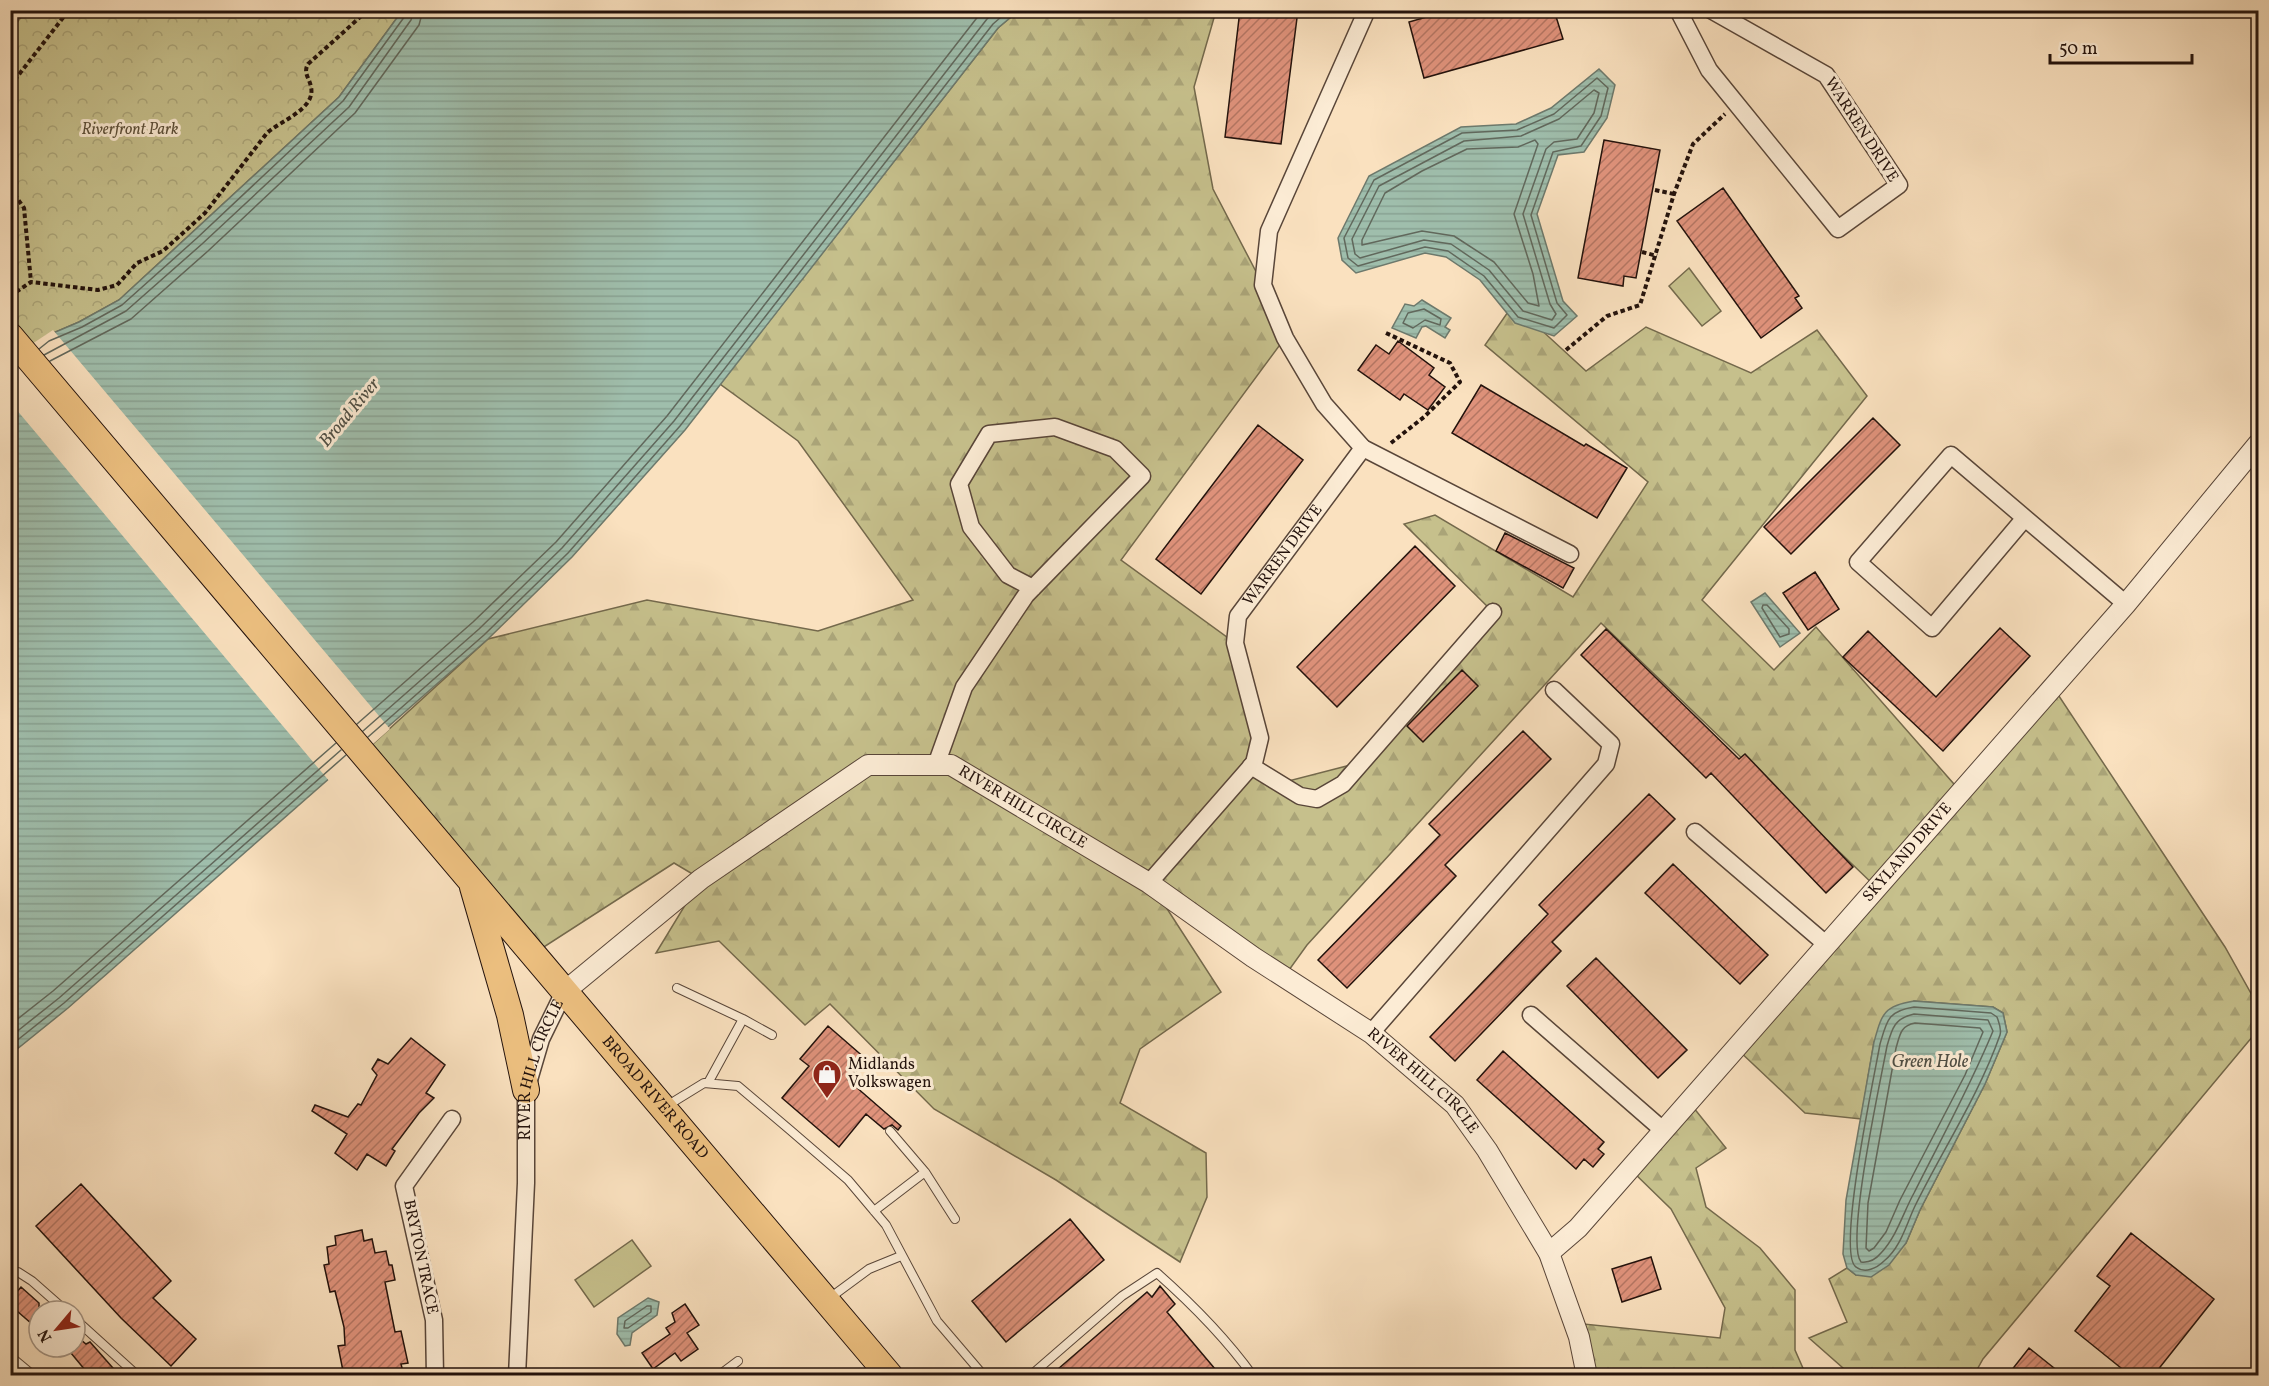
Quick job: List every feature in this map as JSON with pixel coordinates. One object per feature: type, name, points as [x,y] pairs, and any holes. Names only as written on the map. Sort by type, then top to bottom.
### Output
[{"type":"main road","name":"BROAD RIVER ROAD","points":[[10,336],[890,1376]]},
{"type":"main road","points":[[470,878],[510,1016],[526,1090]]},
{"type":"street","points":[[1367,10],[1269,231],[1263,285],[1285,338],[1324,404],[1370,452],[1570,554]]},
{"type":"street","name":"WARREN DRIVE","points":[[1678,10],[1709,70],[1838,229],[1899,185],[1826,75],[1711,10]]},
{"type":"street","points":[[936,765],[964,687],[1033,588],[1142,476],[1115,449],[1055,427],[989,434],[959,484],[971,527],[1008,575],[1033,588]]},
{"type":"street","name":"SKYLAND DRIVE","points":[[1549,1253],[1578,1228],[1664,1131],[2126,604],[2259,444]]},
{"type":"street","name":"WARREN DRIVE","points":[[1149,883],[1251,766],[1260,738],[1234,643],[1238,616],[1370,452]]},
{"type":"street","points":[[2024,519],[1932,628],[1858,562],[1951,455],[2126,604]]},
{"type":"street","points":[[1251,766],[1300,796],[1317,799],[1343,784],[1493,612]]},
{"type":"street","points":[[1371,1033],[1606,764],[1611,744],[1554,690]]},
{"type":"street","name":"RIVER HILL CIRCLE","points":[[518,1376],[526,1183],[526,1090],[541,1039],[564,992],[701,879],[868,765],[951,765],[1149,883],[1253,957],[1371,1033],[1455,1105],[1487,1150],[1549,1253],[1579,1337],[1587,1376]]},
{"type":"street","points":[[1695,832],[1827,945]]},
{"type":"street","points":[[1532,1015],[1664,1131]]},
{"type":"street","name":"BRYTON TRACE","points":[[435,1376],[434,1320],[404,1186],[452,1119]]},
{"type":"lane","points":[[677,988],[772,1035]]},
{"type":"lane","points":[[708,1083],[743,1019]]},
{"type":"lane","points":[[663,1109],[690,1090],[708,1083],[738,1086],[848,1180],[886,1225],[937,1322],[984,1376]]},
{"type":"lane","points":[[890,1131],[925,1172],[955,1219]]},
{"type":"lane","points":[[874,1211],[925,1172]]},
{"type":"lane","points":[[826,1300],[869,1269],[902,1256]]},
{"type":"lane","points":[[10,1276],[18,1272],[52,1299]]},
{"type":"lane","points":[[1030,1376],[1122,1296],[1157,1273],[1188,1300],[1237,1353],[1253,1376]]},
{"type":"lane","points":[[87,1330],[138,1376]]},
{"type":"lane","points":[[10,1356],[34,1376]]},
{"type":"lane","points":[[718,1376],[738,1360]]},
{"type":"path","points":[[10,86],[69,10]]},
{"type":"path","points":[[10,296],[32,282],[109,289],[126,278],[137,263],[163,251],[211,207],[267,133],[278,123],[306,106],[311,92],[305,72],[308,64],[368,10]]},
{"type":"path","points":[[1566,350],[1607,316],[1640,305],[1657,256],[1674,194],[1694,141],[1736,103]]},
{"type":"path","points":[[10,188],[24,208],[32,282]]},
{"type":"path","points":[[1655,190],[1674,194]]},
{"type":"path","points":[[1642,252],[1657,256]]},
{"type":"path","points":[[1370,452],[1424,417],[1460,382],[1450,363],[1386,333]]},
{"type":"green space","name":"Riverfront Park","points":[[26,11],[402,11],[339,97],[119,300],[79,322],[46,336],[11,382],[10,31]]},
{"type":"green space","points":[[1018,11],[1216,11],[1194,87],[1213,189],[1263,285],[1285,338],[1121,560],[1235,643],[1260,738],[1254,764],[1277,784],[1362,762],[1493,612],[1404,524],[1435,515],[1573,597],[1648,482],[1485,345],[1510,309],[1537,326],[1586,371],[1646,327],[1751,373],[1817,330],[1867,396],[1702,600],[1774,670],[1816,627],[1961,792],[2053,687],[2225,947],[2258,1006],[2258,1030],[1983,1359],[1974,1375],[1851,1375],[1809,1338],[1847,1322],[1829,1279],[1847,1268],[1856,1275],[1906,1243],[1920,1210],[1985,1084],[2007,1032],[2003,1013],[1993,1007],[1914,1001],[1874,1042],[1861,1119],[1805,1113],[1736,1048],[1877,888],[1601,623],[1307,945],[1284,977],[1151,884],[1221,992],[1140,1049],[1120,1103],[1206,1153],[1207,1197],[1180,1262],[1056,1180],[934,1109],[830,1004],[805,1025],[719,941],[656,953],[701,879],[674,863],[533,954],[364,752],[488,639],[647,600],[818,631],[913,600],[798,441],[720,384],[998,28]]},
{"type":"green space","points":[[1689,268],[1721,311],[1702,326],[1669,286]]},
{"type":"green space","points":[[1689,1102],[1726,1148],[1696,1168],[1706,1207],[1760,1248],[1795,1290],[1795,1350],[1806,1375],[1587,1375],[1584,1324],[1720,1338],[1725,1308],[1671,1209],[1630,1169]]},
{"type":"green space","points":[[632,1240],[651,1266],[594,1307],[575,1280]]},
{"type":"water","name":"Broad River","points":[[402,11],[1018,11],[998,28],[685,430],[572,557],[488,639],[68,1008],[11,1054],[10,382],[46,336],[79,322],[119,300],[339,97]]},
{"type":"water","points":[[1599,69],[1615,85],[1607,118],[1584,152],[1558,155],[1537,214],[1563,301],[1577,316],[1554,336],[1515,323],[1480,280],[1446,257],[1425,253],[1356,273],[1342,260],[1338,238],[1369,176],[1461,127],[1516,124],[1551,108]]},
{"type":"water","points":[[1422,300],[1451,318],[1445,327],[1450,330],[1445,338],[1426,326],[1422,327],[1416,338],[1392,328],[1405,304],[1414,306]]},
{"type":"water","points":[[1765,593],[1800,633],[1780,647],[1751,602]]},
{"type":"water","name":"Green Hole","points":[[1914,1001],[1993,1007],[2003,1013],[2007,1032],[1985,1084],[1920,1210],[1906,1243],[1889,1265],[1871,1277],[1856,1275],[1847,1268],[1843,1254],[1846,1200],[1874,1042],[1885,1013],[1896,1006]]},
{"type":"water","points":[[648,1298],[659,1302],[657,1315],[632,1333],[630,1345],[625,1346],[617,1334],[618,1318]]},
{"type":"pier","points":[[53,330],[390,729],[330,782],[10,402],[10,374],[15,363],[29,346]]},
{"type":"building","points":[[1240,10],[1298,10],[1281,144],[1225,137]]},
{"type":"building","points":[[1451,10],[1554,10],[1563,39],[1424,78],[1409,22]]},
{"type":"building","points":[[1604,140],[1660,150],[1636,278],[1624,276],[1623,286],[1578,278]]},
{"type":"building","points":[[1723,188],[1799,296],[1795,298],[1802,308],[1761,338],[1677,221]]},
{"type":"building","points":[[1398,341],[1434,368],[1429,375],[1445,387],[1428,410],[1404,394],[1400,400],[1358,370],[1376,345],[1389,354]]},
{"type":"building","points":[[1481,385],[1584,446],[1586,444],[1627,468],[1597,518],[1452,433]]},
{"type":"building","points":[[1873,418],[1900,445],[1791,554],[1764,527]]},
{"type":"building","points":[[1258,425],[1303,460],[1201,594],[1156,559]]},
{"type":"building","points":[[1505,533],[1574,568],[1563,588],[1496,551]]},
{"type":"building","points":[[1415,546],[1455,586],[1337,707],[1297,667]]},
{"type":"building","points":[[1815,572],[1839,609],[1808,630],[1783,593]]},
{"type":"building","points":[[2000,628],[2030,656],[1943,751],[1843,657],[1868,631],[1936,697]]},
{"type":"building","points":[[1606,629],[1739,759],[1745,754],[1853,867],[1826,893],[1711,773],[1706,778],[1581,655]]},
{"type":"building","points":[[1462,670],[1478,686],[1423,742],[1407,726]]},
{"type":"building","points":[[1523,731],[1551,759],[1445,865],[1456,876],[1347,988],[1318,960],[1440,835],[1429,824]]},
{"type":"building","points":[[1649,794],[1675,819],[1552,942],[1561,951],[1455,1061],[1430,1037],[1548,914],[1539,905]]},
{"type":"building","points":[[1673,864],[1768,955],[1740,984],[1645,893]]},
{"type":"building","points":[[1596,958],[1687,1050],[1658,1078],[1567,986]]},
{"type":"building","points":[[828,1026],[866,1059],[848,1080],[901,1126],[898,1130],[892,1125],[884,1129],[866,1114],[839,1147],[782,1098],[809,1066],[800,1059]]},
{"type":"building","points":[[411,1038],[445,1065],[426,1093],[434,1098],[419,1113],[392,1149],[395,1151],[386,1166],[367,1154],[357,1170],[335,1153],[347,1134],[312,1111],[315,1105],[348,1117],[358,1104],[361,1105],[377,1075],[372,1069],[378,1059],[388,1064]]},
{"type":"building","points":[[1503,1051],[1604,1142],[1598,1149],[1604,1154],[1593,1167],[1584,1159],[1576,1169],[1477,1080]]},
{"type":"building","points":[[81,1184],[171,1281],[153,1298],[196,1339],[171,1366],[121,1318],[36,1226]]},
{"type":"building","points":[[1070,1219],[1104,1260],[1006,1342],[972,1301]]},
{"type":"building","points":[[362,1230],[364,1241],[372,1239],[375,1253],[386,1251],[389,1265],[392,1265],[395,1280],[385,1282],[395,1332],[401,1331],[408,1363],[401,1364],[404,1376],[344,1376],[338,1346],[345,1345],[344,1327],[335,1291],[330,1292],[324,1265],[329,1264],[327,1247],[336,1245],[335,1236]]},
{"type":"building","points":[[2131,1233],[2214,1299],[2153,1376],[2131,1376],[2075,1331],[2110,1286],[2097,1276]]},
{"type":"building","points":[[1651,1257],[1661,1289],[1622,1302],[1612,1269]]},
{"type":"building","points":[[1160,1286],[1175,1304],[1167,1312],[1221,1376],[1050,1376],[1147,1292],[1152,1297]]},
{"type":"building","points":[[21,1287],[34,1299],[27,1299],[27,1320],[10,1305],[10,1300]]},
{"type":"building","points":[[685,1304],[699,1325],[687,1333],[698,1349],[681,1361],[675,1353],[653,1369],[642,1353],[670,1334],[666,1328],[675,1322],[672,1313]]},
{"type":"building","points":[[90,1342],[120,1376],[90,1376],[76,1359],[87,1359],[87,1344]]},
{"type":"building","points":[[2029,1348],[2064,1376],[2007,1376]]},
{"type":"place","name":"Midlands Volkswagen","points":[[827,1100]]}]
